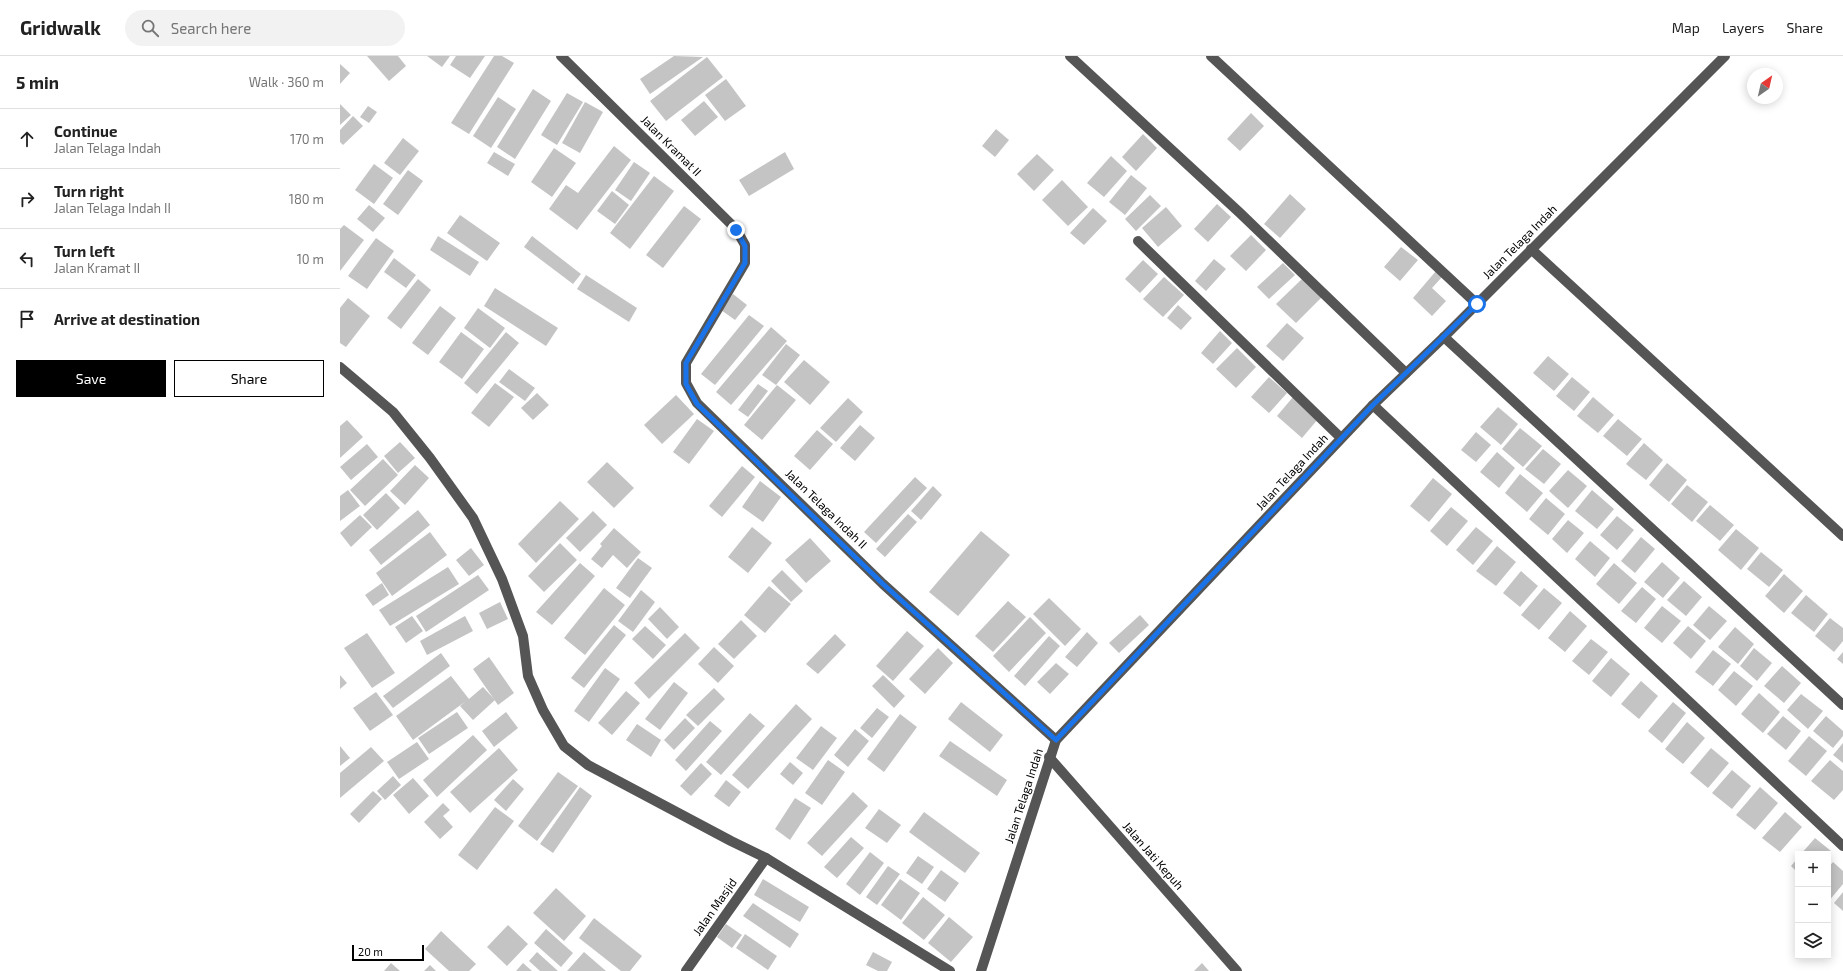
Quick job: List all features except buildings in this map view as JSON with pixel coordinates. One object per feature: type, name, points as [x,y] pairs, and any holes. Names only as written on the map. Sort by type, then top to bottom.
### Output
[{"type":"street","name":"Jalan Kramat II","points":[[561,56],[736,230],[745,246],[745,263]]},
{"type":"street","points":[[1070,56],[1240,213],[1406,374]]},
{"type":"street","points":[[1211,56],[1477,304]]},
{"type":"street","name":"Jalan Telaga Indah","points":[[981,971],[1049,757],[1056,740],[1335,431],[1373,405],[1406,374],[1724,56]]},
{"type":"street","points":[[1138,242],[1335,431]]},
{"type":"street","points":[[1531,249],[1843,536]]},
{"type":"street","name":"Jalan Telaga Indah II","points":[[745,263],[686,363],[686,384],[691,395],[697,404],[883,584],[1056,740]]},
{"type":"street","points":[[1444,337],[1843,706]]},
{"type":"street","points":[[340,367],[393,412],[430,458],[473,518],[502,579],[523,636],[528,676],[543,710],[564,746],[588,765],[766,858],[950,971]]},
{"type":"street","points":[[1373,405],[1841,840]]},
{"type":"street","name":"Jalan Jati Kepuh","points":[[1049,757],[1237,971]]},
{"type":"street","name":"Jalan Masjid","points":[[686,971],[766,858]]},
{"type":"route","points":[[736,230],[745,246],[745,263],[686,363],[686,384],[691,395],[697,404],[883,584],[1056,740],[1373,405],[1477,304]]}]
